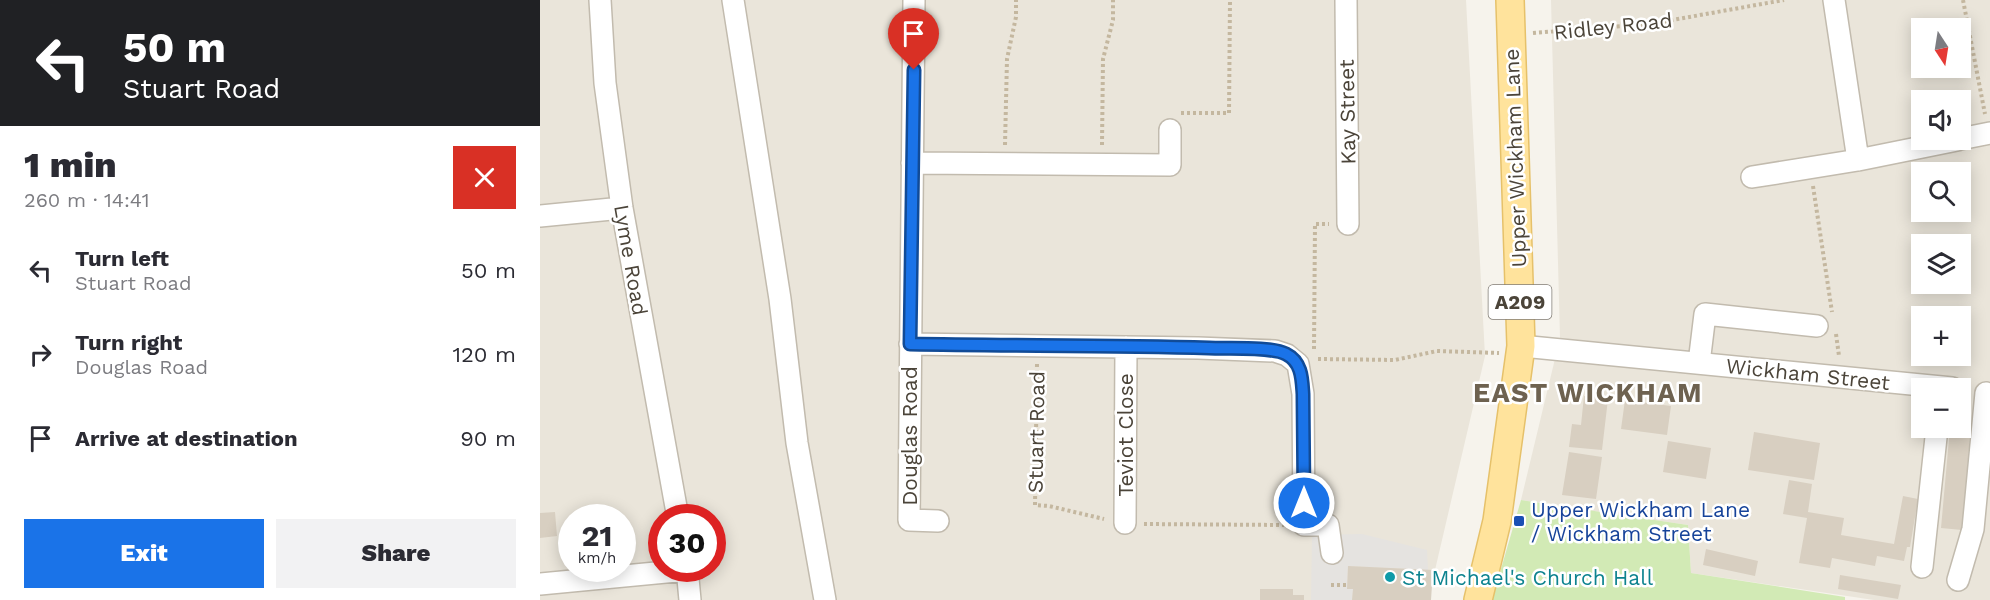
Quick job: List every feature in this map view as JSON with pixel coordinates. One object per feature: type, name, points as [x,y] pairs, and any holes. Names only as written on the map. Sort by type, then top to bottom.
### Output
[{"type":"main road","name":"Upper Wickham Lane","points":[[1478,600],[1497,521],[1521,349],[1510,0]]},
{"type":"street","name":"Lyme Road","points":[[600,0],[605,83],[622,208],[675,504]]},
{"type":"street","points":[[733,0],[780,299],[797,443],[825,600]]},
{"type":"street","name":"Douglas Road","points":[[914,0],[909,520],[938,521]]},
{"type":"street","name":"Kay Street","points":[[1346,0],[1348,224]]},
{"type":"street","points":[[1834,0],[1858,160]]},
{"type":"street","points":[[912,163],[1170,165],[1170,130]]},
{"type":"street","points":[[1971,137],[1989,133]]},
{"type":"street","points":[[1752,177],[1911,149]]},
{"type":"street","points":[[540,216],[622,208]]},
{"type":"street","points":[[1699,363],[1705,314],[1828,324]]},
{"type":"street","name":"Stuart Road","points":[[910,344],[1275,351],[1287,355],[1298,364],[1303,394],[1304,525]]},
{"type":"street","name":"Teviot Close","points":[[1125,523],[1126,347]]},
{"type":"street","name":"Wickham Street","points":[[1521,349],[1699,363],[1911,384]]},
{"type":"street","name":"Wickham Street","points":[[1971,391],[1988,393]]},
{"type":"street","points":[[1958,580],[1972,529],[1988,393]]},
{"type":"street","points":[[1922,567],[1936,438]]},
{"type":"street","points":[[1304,525],[1328,525],[1332,552]]},
{"type":"street","points":[[540,584],[648,573]]},
{"type":"street","points":[[688,582],[690,600]]},
{"type":"path","points":[[1005,164],[1007,59],[1016,17],[1016,0]]},
{"type":"path","points":[[1102,164],[1103,59],[1113,20],[1113,0]]},
{"type":"path","points":[[1170,130],[1170,113],[1229,113],[1230,0]]},
{"type":"path","name":"Ridley Road","points":[[1512,35],[1650,24],[1784,0]]},
{"type":"path","points":[[1963,0],[1989,133]]},
{"type":"path","points":[[1810,167],[1828,324],[1842,377]]},
{"type":"path","points":[[1348,224],[1315,224],[1314,359],[1395,360],[1437,351],[1521,349]]},
{"type":"path","name":"Stuart Road","points":[[1038,346],[1035,505],[1049,506]]},
{"type":"path","points":[[1248,524],[1304,525]]},
{"type":"path","points":[[1331,585],[1347,585]]},
{"type":"shaded area","points":[[540,0],[1466,0],[1485,356],[1428,600],[540,600]]},
{"type":"shaded area","points":[[1551,0],[1990,0],[1990,600],[1874,600],[1691,573],[1688,525],[1521,500],[1560,338]]},
{"type":"shaded area","points":[[1362,534],[1427,550],[1428,570],[1348,566],[1347,588],[1353,589],[1352,600],[1311,600],[1312,535]]},
{"type":"green space","points":[[1521,500],[1688,525],[1691,573],[1845,597],[1845,600],[1492,600]]},
{"type":"building","points":[[1584,396],[1608,399],[1602,450],[1569,447],[1572,424],[1581,425]]},
{"type":"building","points":[[1625,400],[1671,406],[1667,435],[1621,429]]},
{"type":"building","points":[[1754,432],[1820,443],[1814,480],[1748,470]]},
{"type":"building","points":[[1949,438],[1970,438],[1962,530],[1941,528]]},
{"type":"building","points":[[1668,441],[1711,448],[1706,479],[1663,472]]},
{"type":"building","points":[[1569,452],[1602,457],[1596,499],[1562,495]]},
{"type":"building","points":[[1789,480],[1812,484],[1808,512],[1844,518],[1841,535],[1894,544],[1903,496],[1918,499],[1910,547],[1907,547],[1904,561],[1877,556],[1875,566],[1832,558],[1830,568],[1799,563],[1807,518],[1783,514]]},
{"type":"building","points":[[555,512],[557,536],[540,538],[540,513]]},
{"type":"building","points":[[1706,549],[1758,561],[1755,576],[1703,565]]},
{"type":"building","name":"St Michael's Church Hall","points":[[1348,566],[1433,570],[1431,600],[1352,600],[1353,589],[1347,589]]},
{"type":"building","points":[[1840,575],[1901,585],[1898,599],[1838,589]]},
{"type":"building","points":[[1260,589],[1293,589],[1293,595],[1304,595],[1304,600],[1260,600]]},
{"type":"place","name":"Upper Wickham Lane / Wickham Street","points":[[1519,521]]},
{"type":"place","name":"St Michael's Church Hall","points":[[1390,577]]},
{"type":"district","name":"EAST WICKHAM","points":[[1588,393]]},
{"type":"route","points":[[914,70],[910,344],[1198,348],[1275,351],[1287,355],[1298,364],[1302,377],[1304,503]]}]
